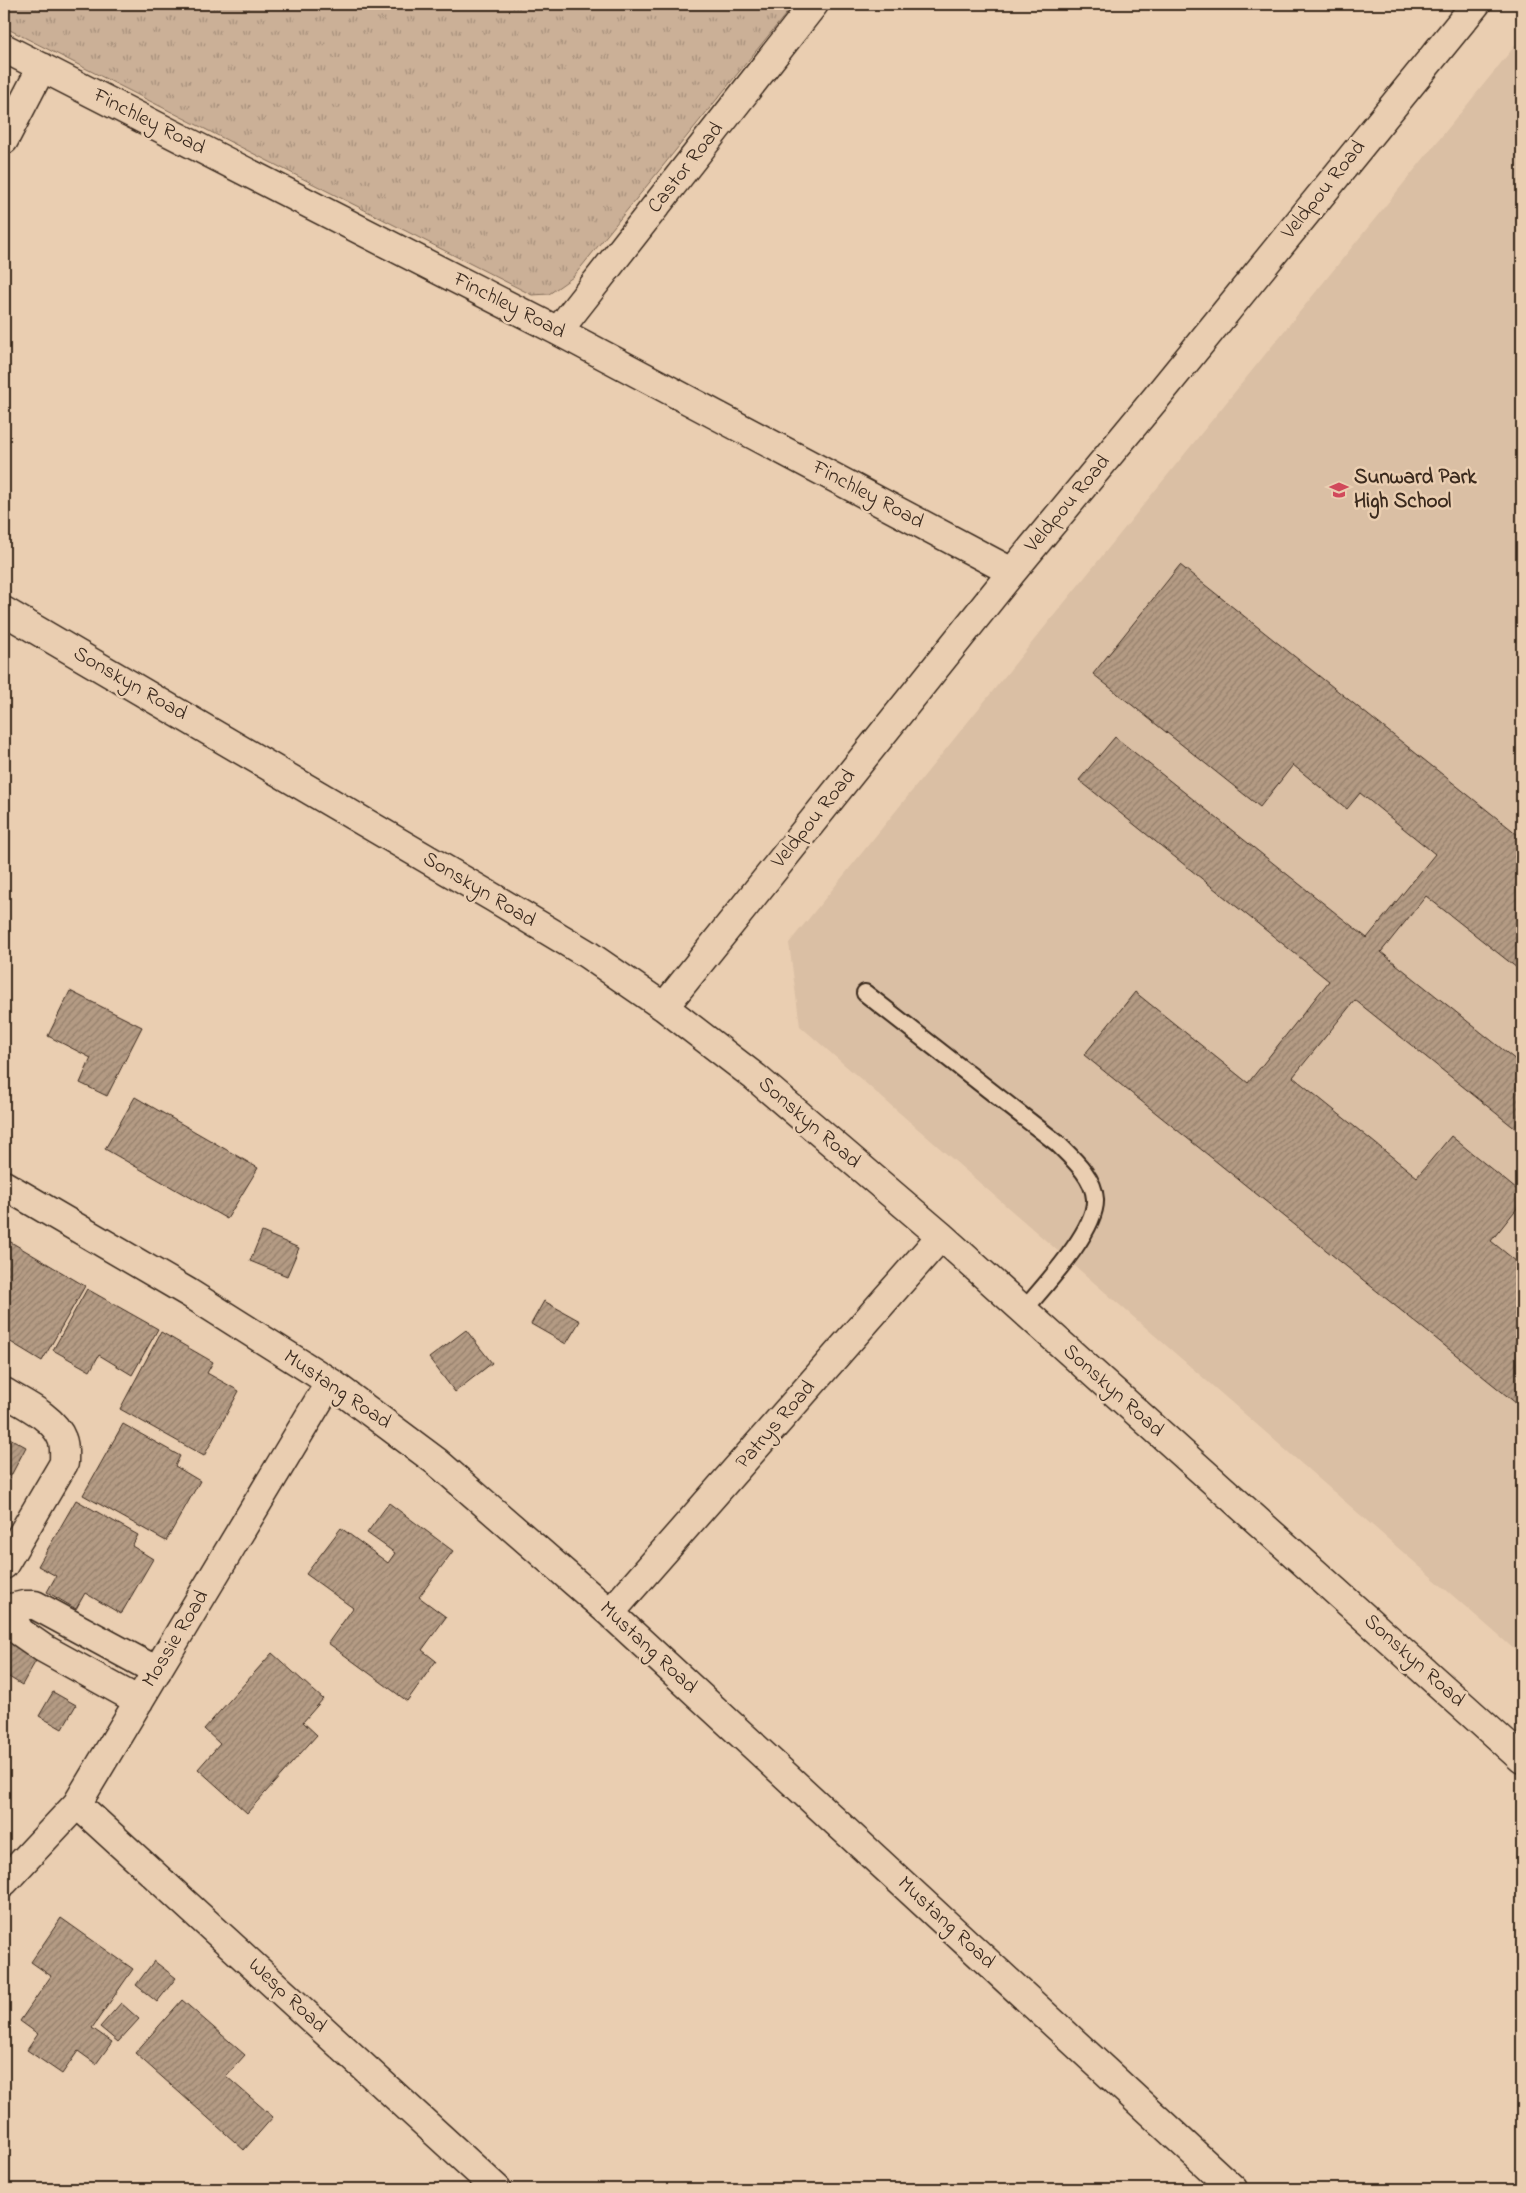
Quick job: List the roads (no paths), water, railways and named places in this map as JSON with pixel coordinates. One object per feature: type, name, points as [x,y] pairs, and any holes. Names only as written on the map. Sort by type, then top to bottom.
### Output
[{"type":"street","name":"Castor Road","points":[[558,331],[814,4]]},
{"type":"street","name":"Veldpou Road","points":[[664,1007],[1012,572],[1476,4]]},
{"type":"street","name":"Finchley Road","points":[[4,48],[558,331],[1012,572]]},
{"type":"street","points":[[4,140],[42,67]]},
{"type":"street","name":"Sonskyn Road","points":[[4,611],[494,898],[587,954],[664,1007],[755,1077],[941,1236],[1522,1759]]},
{"type":"street","name":"Mustang Road","points":[[4,1184],[189,1293],[330,1382],[437,1462],[610,1613],[1233,2189]]},
{"type":"street","name":"Patrys Road","points":[[610,1613],[941,1236]]},
{"type":"street","name":"Mossie Road","points":[[4,1882],[77,1804],[330,1382]]},
{"type":"street","points":[[4,1392],[45,1417],[62,1438],[64,1463],[4,1565]]},
{"type":"street","points":[[139,1700],[42,1648],[20,1632],[6,1608],[24,1605],[34,1606],[157,1671]]},
{"type":"street","name":"Wesp Road","points":[[77,1804],[497,2189]]},
{"type":"lane","points":[[865,994],[1057,1143],[1079,1163],[1089,1182],[1095,1199],[1092,1219],[1066,1259],[1024,1310]]},
{"type":"place","name":"Sunward Park High School","points":[[1339,490]]}]
